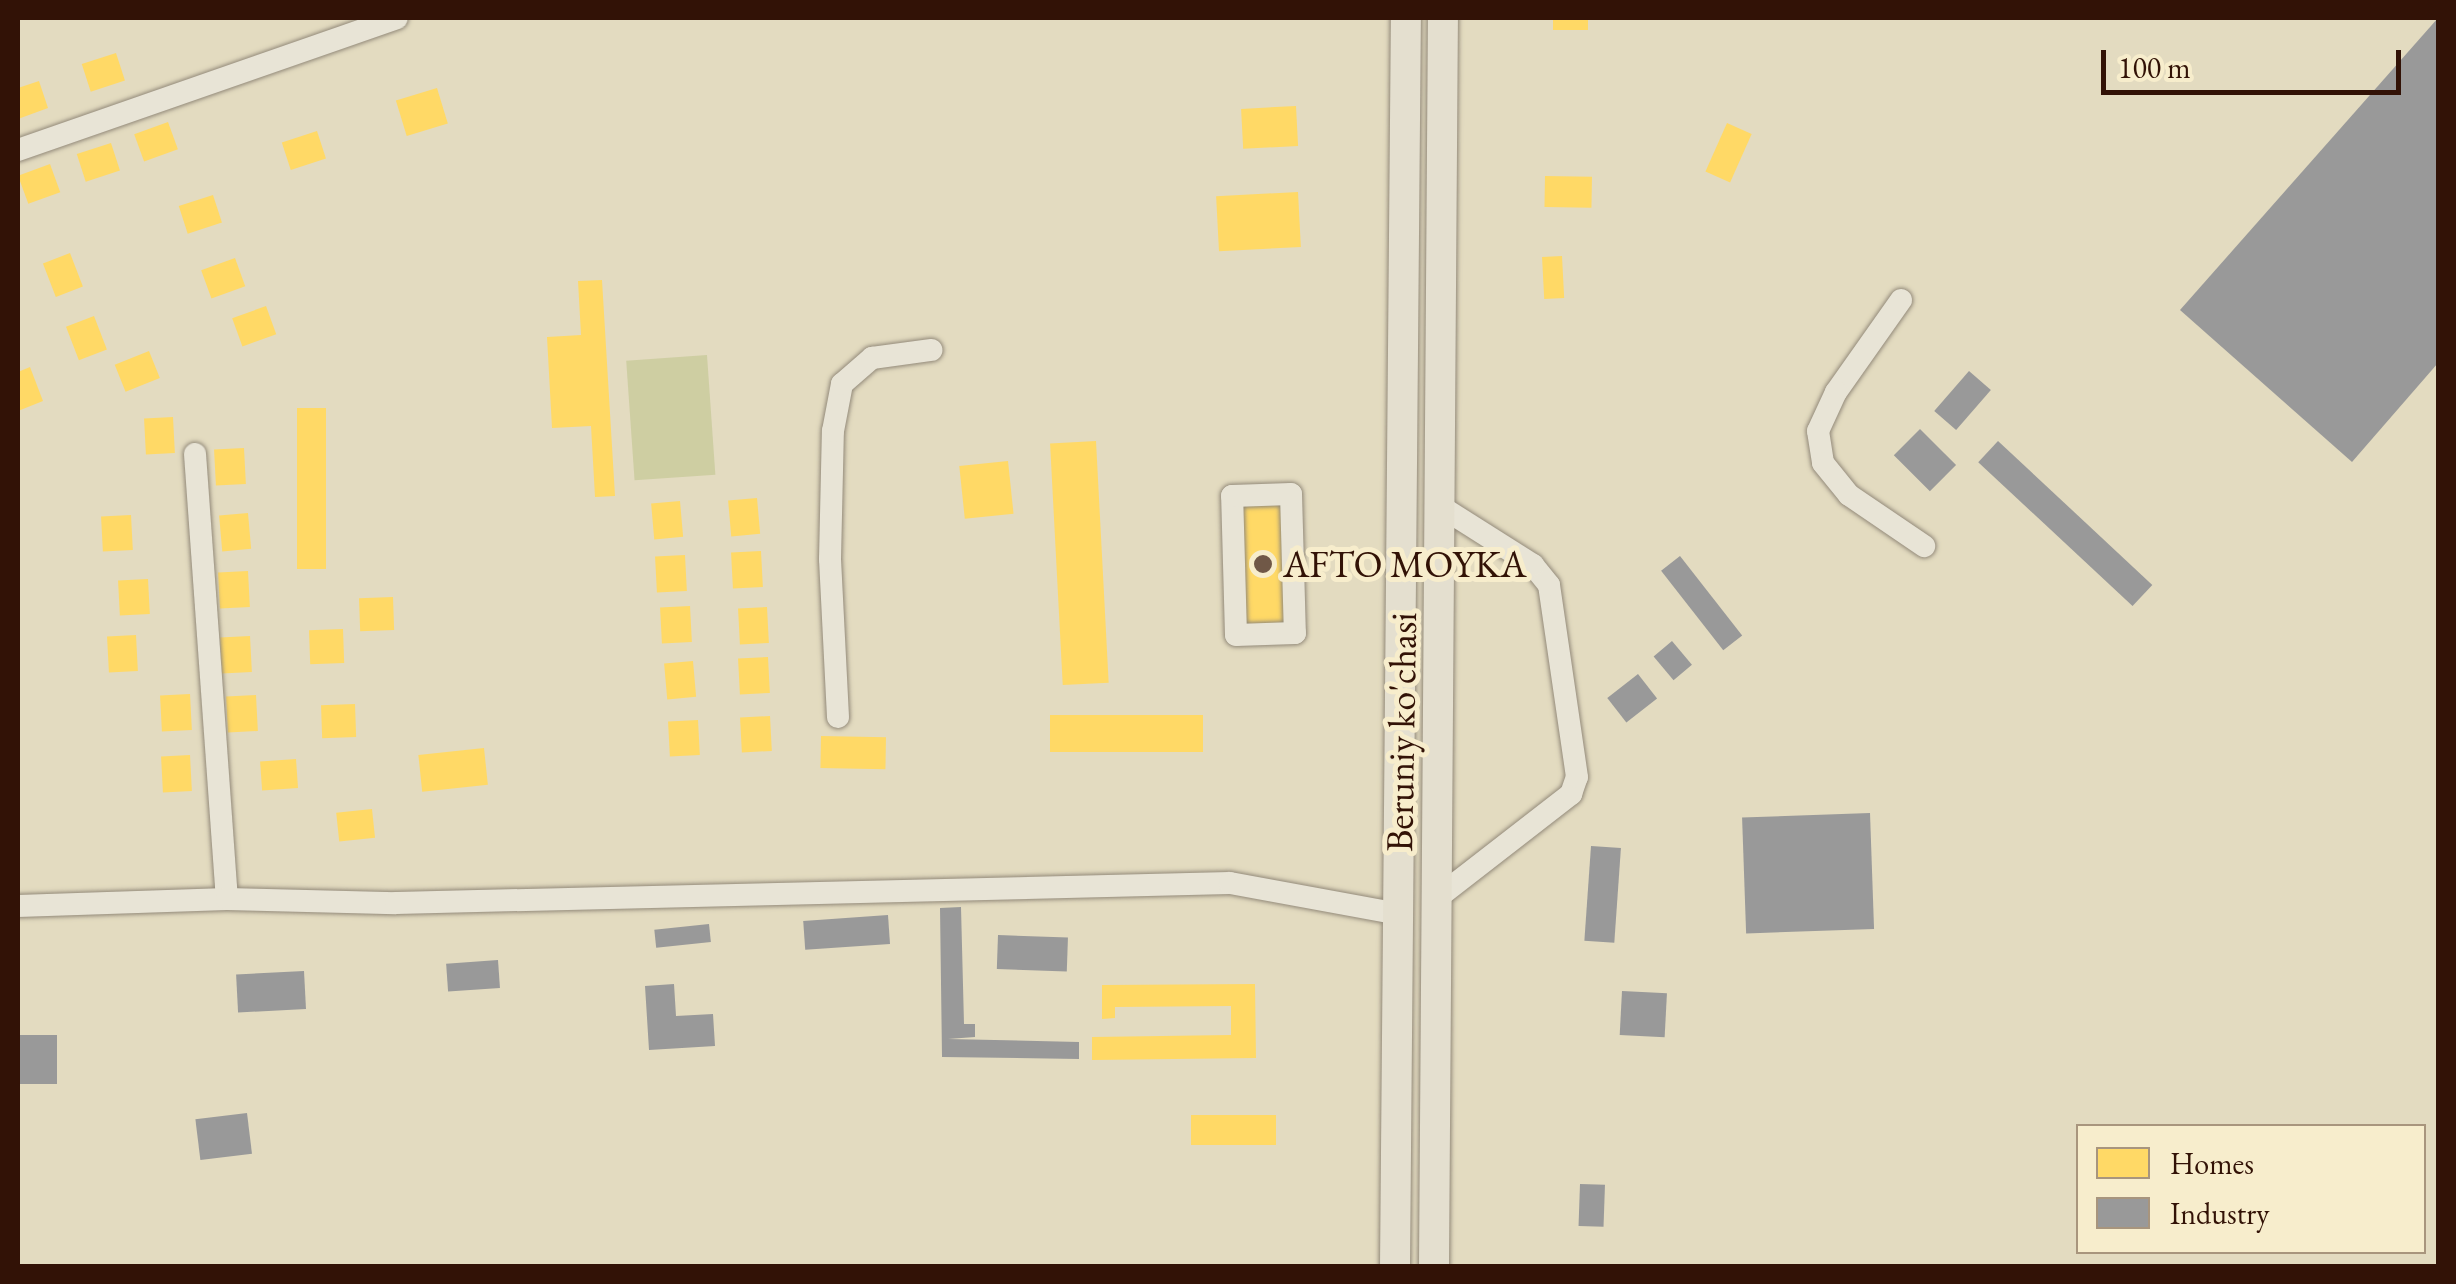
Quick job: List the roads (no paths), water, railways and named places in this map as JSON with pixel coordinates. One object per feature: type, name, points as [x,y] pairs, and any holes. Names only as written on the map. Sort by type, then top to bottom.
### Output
[{"type":"main road","name":"Beruniy ko'chasi","points":[[1395,1266],[1406,18]]},
{"type":"main road","name":"Beruniy ko'chasi","points":[[1434,1266],[1443,18]]},
{"type":"main road","points":[[1404,436],[1440,435]]},
{"type":"street","points":[[18,150],[397,18]]},
{"type":"street","points":[[1901,300],[1836,392],[1818,431],[1823,463],[1849,495],[1924,546]]},
{"type":"street","points":[[838,716],[830,558],[833,431],[842,384],[872,358],[932,350]]},
{"type":"street","points":[[195,454],[227,900]]},
{"type":"street","points":[[1291,494],[1295,633],[1236,635],[1232,496],[1291,494]]},
{"type":"street","points":[[1437,898],[1571,794],[1577,777],[1549,585],[1534,565],[1440,506]]},
{"type":"street","points":[[18,906],[227,900],[396,903],[1230,883],[1399,914]]},
{"type":"place","name":"AFTO MOYKA","points":[[1263,564]]}]
